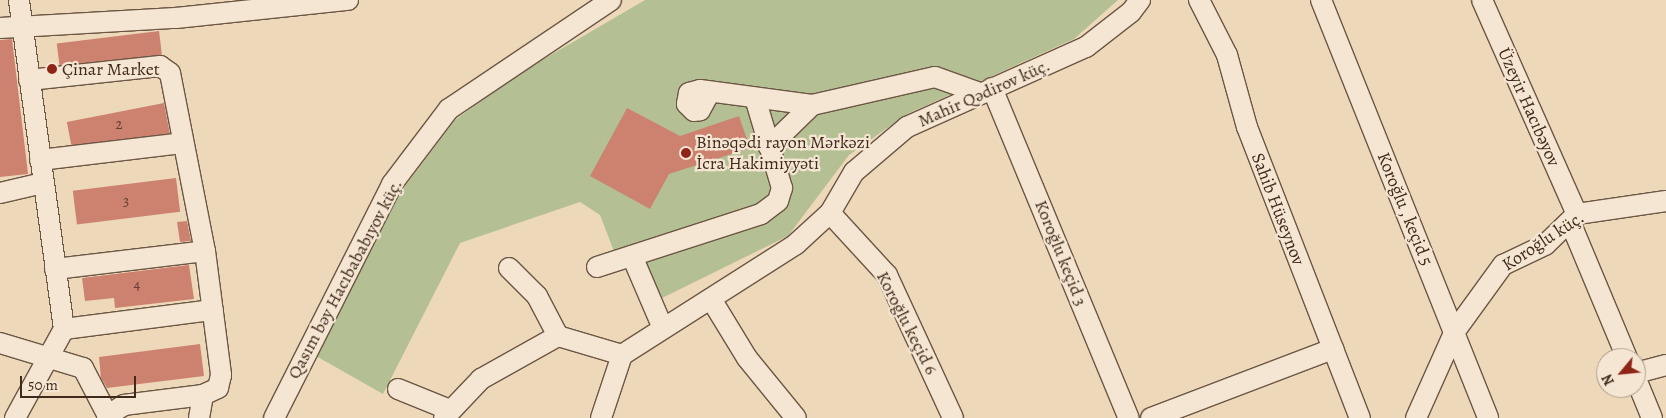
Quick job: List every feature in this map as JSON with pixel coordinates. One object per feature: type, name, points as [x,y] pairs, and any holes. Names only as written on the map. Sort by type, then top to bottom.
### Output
[{"type":"street","points":[[15,418],[51,358],[64,329],[19,0]]},
{"type":"street","points":[[0,28],[176,18],[348,0]]},
{"type":"street","name":"Qasım bəy Hacıbababıyov küç.","points":[[274,418],[392,184],[449,109],[612,0]]},
{"type":"street","name":"Mahir Qədirov küç.","points":[[622,355],[662,326],[711,298],[796,244],[830,213],[854,172],[879,148],[907,127],[1086,47],[1131,12],[1140,0]]},
{"type":"street","name":"Sahib Hüseynov","points":[[1199,0],[1227,55],[1247,127],[1360,418]]},
{"type":"street","name":"Koroğlu , keçid 5","points":[[1321,0],[1455,331],[1488,418]]},
{"type":"street","name":"Üzeyir Hacıbəyov","points":[[1482,0],[1574,219],[1624,348]]},
{"type":"street","points":[[0,343],[83,368],[108,417],[124,405],[203,395],[218,388],[221,375],[205,251],[182,143],[170,73],[160,66],[30,80]]},
{"type":"street","points":[[710,92],[812,105],[935,78],[986,91]]},
{"type":"street","name":"Koroğlu keçid 3","points":[[986,91],[1129,418]]},
{"type":"street","points":[[597,267],[770,208],[782,188],[755,98]]},
{"type":"street","points":[[769,147],[812,105]]},
{"type":"street","points":[[40,160],[182,143]]},
{"type":"street","points":[[0,193],[43,183]]},
{"type":"street","name":"Koroğlu küç.","points":[[1416,418],[1455,331],[1503,265],[1545,245],[1574,219],[1666,201]]},
{"type":"street","name":"Koroğlu keçid 6","points":[[830,213],[887,275],[954,418]]},
{"type":"street","points":[[55,268],[205,251]]},
{"type":"street","points":[[632,256],[662,326]]},
{"type":"street","points":[[509,268],[537,296],[558,336],[622,355],[601,418]]},
{"type":"street","points":[[711,298],[747,358],[796,418]]},
{"type":"street","points":[[64,329],[213,310]]},
{"type":"street","points":[[398,389],[447,414],[481,380],[558,336]]},
{"type":"street","points":[[1150,418],[1333,349]]},
{"type":"street","points":[[1646,370],[1666,365]]},
{"type":"street","points":[[199,418],[203,395]]},
{"type":"street","points":[[1644,398],[1652,418]]},
{"type":"green space","points":[[645,0],[1118,0],[1074,39],[907,114],[849,155],[788,236],[658,300],[615,254],[600,215],[580,202],[460,243],[383,394],[316,356],[387,210],[455,120],[520,73]]},
{"type":"building","points":[[159,31],[162,55],[60,67],[57,44]]},
{"type":"building","points":[[12,39],[28,174],[0,177],[0,40]]},
{"type":"building","points":[[164,103],[170,133],[73,152],[67,122]]},
{"type":"building","points":[[627,108],[680,136],[739,116],[750,148],[669,174],[650,209],[590,176]]},
{"type":"building","points":[[176,178],[180,212],[77,224],[73,191]]},
{"type":"building","points":[[187,221],[191,241],[180,242],[177,222]]},
{"type":"building","points":[[189,265],[194,299],[115,308],[114,298],[85,301],[82,278]]},
{"type":"building","points":[[200,344],[204,376],[107,388],[101,378],[99,357]]},
{"type":"place","name":"Çinar Market","points":[[52,69]]},
{"type":"place","name":"Binəqədi rayon Mərkəzi İcra Hakimiyyəti","points":[[686,153]]}]
